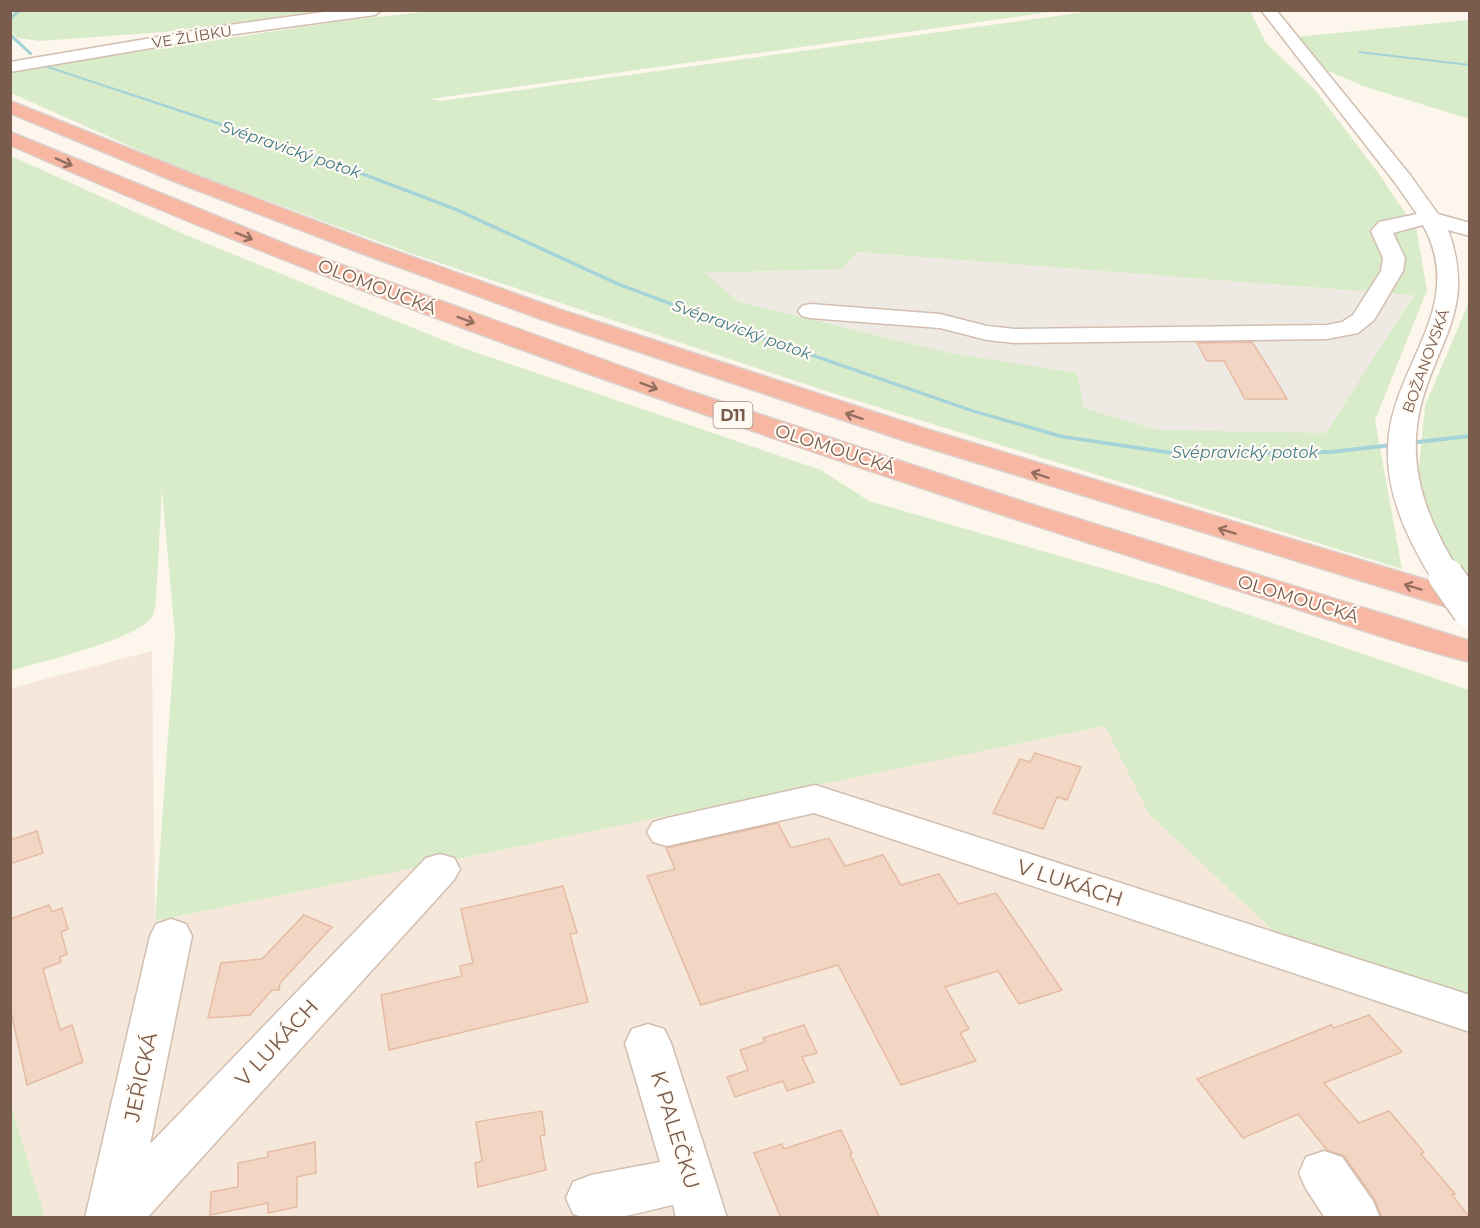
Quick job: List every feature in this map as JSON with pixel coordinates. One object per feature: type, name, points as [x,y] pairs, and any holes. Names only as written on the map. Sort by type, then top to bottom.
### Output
[{"type":"highway","name":"OLOMOUCKÁ","points":[[10,106],[291,221],[719,372],[1069,484],[1470,604]]},
{"type":"highway","name":"OLOMOUCKÁ","points":[[10,138],[105,180],[419,304],[688,400],[1063,525],[1470,652]]},
{"type":"street","name":"VE ŽLÍBKU","points":[[10,67],[222,31],[375,10]]},
{"type":"street","name":"BOŽANOVSKÁ","points":[[1268,10],[1412,191],[1444,245],[1450,265],[1450,286],[1445,315],[1410,403],[1401,445],[1404,484],[1416,522],[1446,576],[1470,610]]},
{"type":"street","points":[[810,311],[940,321],[987,333],[1014,336],[1333,331],[1349,328],[1362,320],[1392,271],[1394,258],[1382,235],[1383,231],[1394,224],[1428,218],[1470,231]]},
{"type":"street","name":"V LUKÁCH","points":[[667,832],[814,799],[1470,1014]]},
{"type":"street","name":"V LUKÁCH","points":[[112,1218],[441,869]]},
{"type":"street","name":"JEŘICKÁ","points":[[112,1218],[171,936]]},
{"type":"street","name":"K PALEČKU","points":[[648,1042],[696,1198]]},
{"type":"street","points":[[1324,1173],[1355,1218]]},
{"type":"street","points":[[591,1198],[696,1198]]},
{"type":"shaded area","points":[[857,252],[1413,295],[1326,434],[1158,430],[1084,408],[1077,373],[950,353],[739,302],[704,273],[841,269]]},
{"type":"shaded area","points":[[152,651],[155,921],[1105,726],[1149,814],[1280,937],[1380,1002],[1469,1032],[1469,1217],[45,1217],[11,1105],[11,688]]},
{"type":"green space","points":[[15,10],[322,11],[163,32],[40,41],[17,38],[11,31],[11,15]]},
{"type":"green space","points":[[434,11],[1057,11],[430,99],[440,101],[1093,11],[1250,11],[1266,43],[1316,91],[1416,227],[1427,290],[1375,420],[1402,569],[829,392],[410,253],[181,169],[11,93],[11,71],[349,20]],"holes":[[[857,252],[1412,295],[1326,433],[1158,430],[1084,408],[1077,373],[950,353],[739,302],[705,273],[842,269]]]},
{"type":"green space","points":[[1469,20],[1469,119],[1363,86],[1319,67],[1295,37]]},
{"type":"green space","points":[[11,156],[186,235],[460,347],[821,470],[869,501],[1167,587],[1469,690],[1469,999],[1280,937],[1149,814],[1105,726],[155,921],[175,637],[162,489],[156,600],[151,618],[126,635],[11,671]]},
{"type":"green space","points":[[1469,302],[1469,576],[1449,570],[1418,478],[1425,406]]},
{"type":"green space","points":[[11,1105],[45,1217],[11,1217]]},
{"type":"building","points":[[1252,342],[1287,399],[1245,399],[1224,361],[1207,361],[1197,343]]},
{"type":"building","points":[[1035,753],[1081,767],[1067,800],[1057,797],[1043,829],[993,813],[1020,759],[1030,762]]},
{"type":"building","points":[[778,823],[791,848],[829,838],[845,866],[883,855],[901,885],[939,874],[958,904],[996,893],[1062,990],[1019,1004],[998,971],[945,987],[969,1029],[960,1033],[976,1061],[901,1085],[838,965],[701,1005],[647,876],[675,869],[666,848]]},
{"type":"building","points":[[37,831],[43,853],[10,864],[10,840]]},
{"type":"building","points":[[563,886],[577,933],[570,934],[588,1002],[389,1050],[381,995],[462,976],[460,966],[473,963],[461,909]]},
{"type":"building","points":[[49,905],[52,912],[62,908],[68,929],[61,932],[67,954],[60,957],[61,962],[43,969],[60,1030],[72,1025],[83,1062],[27,1085],[10,1007],[10,919]]},
{"type":"building","points":[[304,915],[332,927],[280,983],[279,990],[272,990],[250,1015],[208,1018],[221,963],[262,959]]},
{"type":"building","points":[[1369,1015],[1402,1052],[1324,1083],[1359,1123],[1389,1111],[1424,1152],[1421,1154],[1455,1194],[1452,1195],[1470,1218],[1382,1218],[1375,1200],[1344,1156],[1327,1150],[1298,1114],[1243,1138],[1197,1079],[1331,1025],[1334,1028]]},
{"type":"building","points":[[804,1025],[817,1053],[802,1057],[814,1082],[787,1091],[783,1081],[735,1097],[727,1077],[748,1070],[740,1050],[765,1042],[763,1038]]},
{"type":"building","points":[[542,1111],[545,1135],[540,1136],[546,1170],[478,1187],[475,1163],[482,1161],[476,1122]]},
{"type":"building","points":[[841,1130],[880,1218],[781,1218],[754,1153],[782,1144],[784,1149]]},
{"type":"building","points":[[315,1142],[316,1173],[297,1177],[297,1207],[268,1213],[268,1203],[210,1215],[211,1192],[238,1187],[238,1163],[268,1157],[268,1152]]},
{"type":"waterway","name":"Svépravický potok","points":[[10,21],[21,10]]},
{"type":"waterway","name":"Svépravický potok","points":[[10,31],[11,35],[31,54]]},
{"type":"waterway","points":[[1359,52],[1470,65]]},
{"type":"waterway","name":"Svépravický potok","points":[[43,65],[310,154],[455,209],[618,284],[751,334],[970,410],[1062,437],[1186,455],[1331,452],[1470,436]]}]
